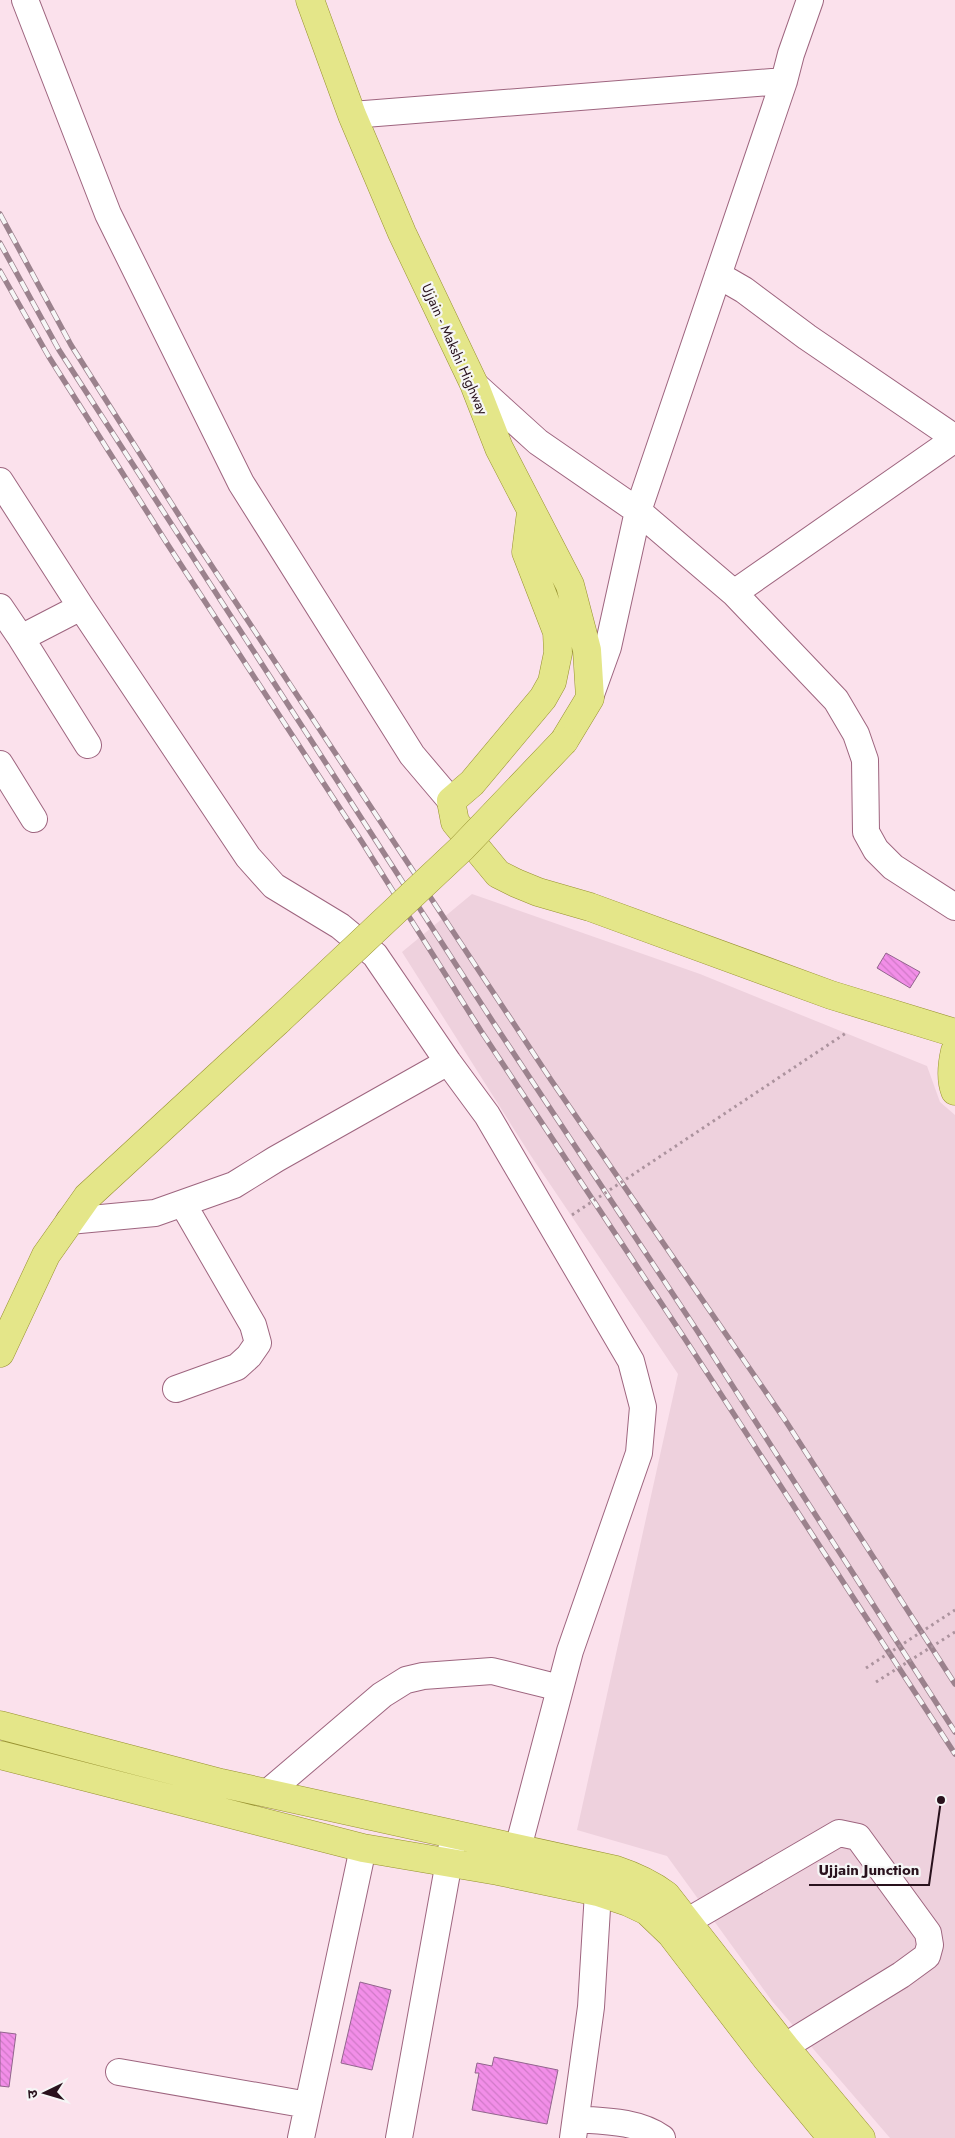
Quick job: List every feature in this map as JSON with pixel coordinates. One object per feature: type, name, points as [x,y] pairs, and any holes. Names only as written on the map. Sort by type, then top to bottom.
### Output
[{"type":"main road","name":"Ujjain - Makshi Highway","points":[[310,0],[352,115],[402,233],[474,384],[499,448],[570,586],[587,650],[590,698]]},
{"type":"main road","points":[[531,512],[526,552],[557,632],[558,653],[552,682],[543,698],[472,783],[451,801],[454,822],[498,874],[516,883],[538,892],[590,907],[831,995],[955,1033]]},
{"type":"main road","points":[[0,1354],[46,1255],[87,1197],[462,848],[564,741],[590,698]]},
{"type":"main road","points":[[955,1051],[952,1068],[955,1091]]},
{"type":"main road","points":[[0,1725],[221,1783],[616,1870],[652,1885],[666,1895],[679,1927],[776,2053],[832,2138]]},
{"type":"main road","points":[[0,1755],[363,1848],[450,1862],[598,1892],[647,1911],[679,1927]]},
{"type":"main road","points":[[776,2053],[861,2138]]},
{"type":"street","points":[[25,0],[108,214],[242,483],[412,755],[451,801]]},
{"type":"street","points":[[590,698],[608,647],[638,510],[810,0]]},
{"type":"street","points":[[352,115],[784,81]]},
{"type":"street","points":[[718,275],[744,290],[808,337],[955,438],[734,592]]},
{"type":"street","points":[[474,384],[538,442],[638,510],[734,592],[836,700],[856,734],[865,760],[866,832],[876,850],[892,867],[955,907]]},
{"type":"street","points":[[0,481],[81,607],[248,857],[274,886],[340,926],[375,954],[448,1062],[487,1115],[631,1362],[643,1407],[638,1453],[570,1651],[518,1848]]},
{"type":"street","points":[[0,607],[88,745]]},
{"type":"street","points":[[21,638],[81,607]]},
{"type":"street","points":[[0,764],[34,819]]},
{"type":"street","points":[[69,1221],[155,1213],[234,1185],[276,1159],[448,1062]]},
{"type":"street","points":[[176,1389],[237,1367],[249,1356],[258,1343],[253,1325],[183,1204]]},
{"type":"street","points":[[268,1793],[382,1695],[406,1680],[423,1676],[492,1671],[560,1688]]},
{"type":"street","points":[[679,1927],[839,1833],[858,1837],[928,1933],[930,1945],[927,1956],[900,1976],[776,2053]]},
{"type":"street","points":[[399,2138],[454,1834]]},
{"type":"street","points":[[301,2138],[363,1848]]},
{"type":"street","points":[[598,1892],[590,2007],[575,2128],[623,2123],[656,2133],[662,2138]]},
{"type":"street","points":[[119,2072],[308,2105]]},
{"type":"path","points":[[572,1215],[846,1034]]},
{"type":"path","points":[[866,1668],[955,1610]]},
{"type":"path","points":[[876,1682],[955,1632]]},
{"type":"shaded area","points":[[472,894],[700,974],[927,1066],[940,1102],[955,1115],[955,2138],[890,2138],[772,2001],[667,1856],[577,1830],[678,1374],[531,1156],[402,952]]},
{"type":"building","points":[[886,953],[920,972],[910,988],[877,968]]},
{"type":"building","points":[[360,1982],[391,1990],[372,2070],[341,2063]]},
{"type":"building","points":[[0,2032],[16,2034],[9,2087],[0,2086]]},
{"type":"building","points":[[494,2057],[558,2070],[547,2124],[472,2110],[479,2073],[475,2073],[477,2063],[492,2066]]},
{"type":"railway","points":[[0,214],[71,345],[194,539],[551,1080],[785,1420],[955,1684]]},
{"type":"railway","points":[[0,243],[59,350],[493,1022],[698,1332],[955,1732]]},
{"type":"railway","points":[[0,271],[49,357],[168,545],[362,842],[481,1031],[685,1339],[955,1754]]},
{"type":"place","name":"Ujjain Junction","points":[[941,1800]]}]
